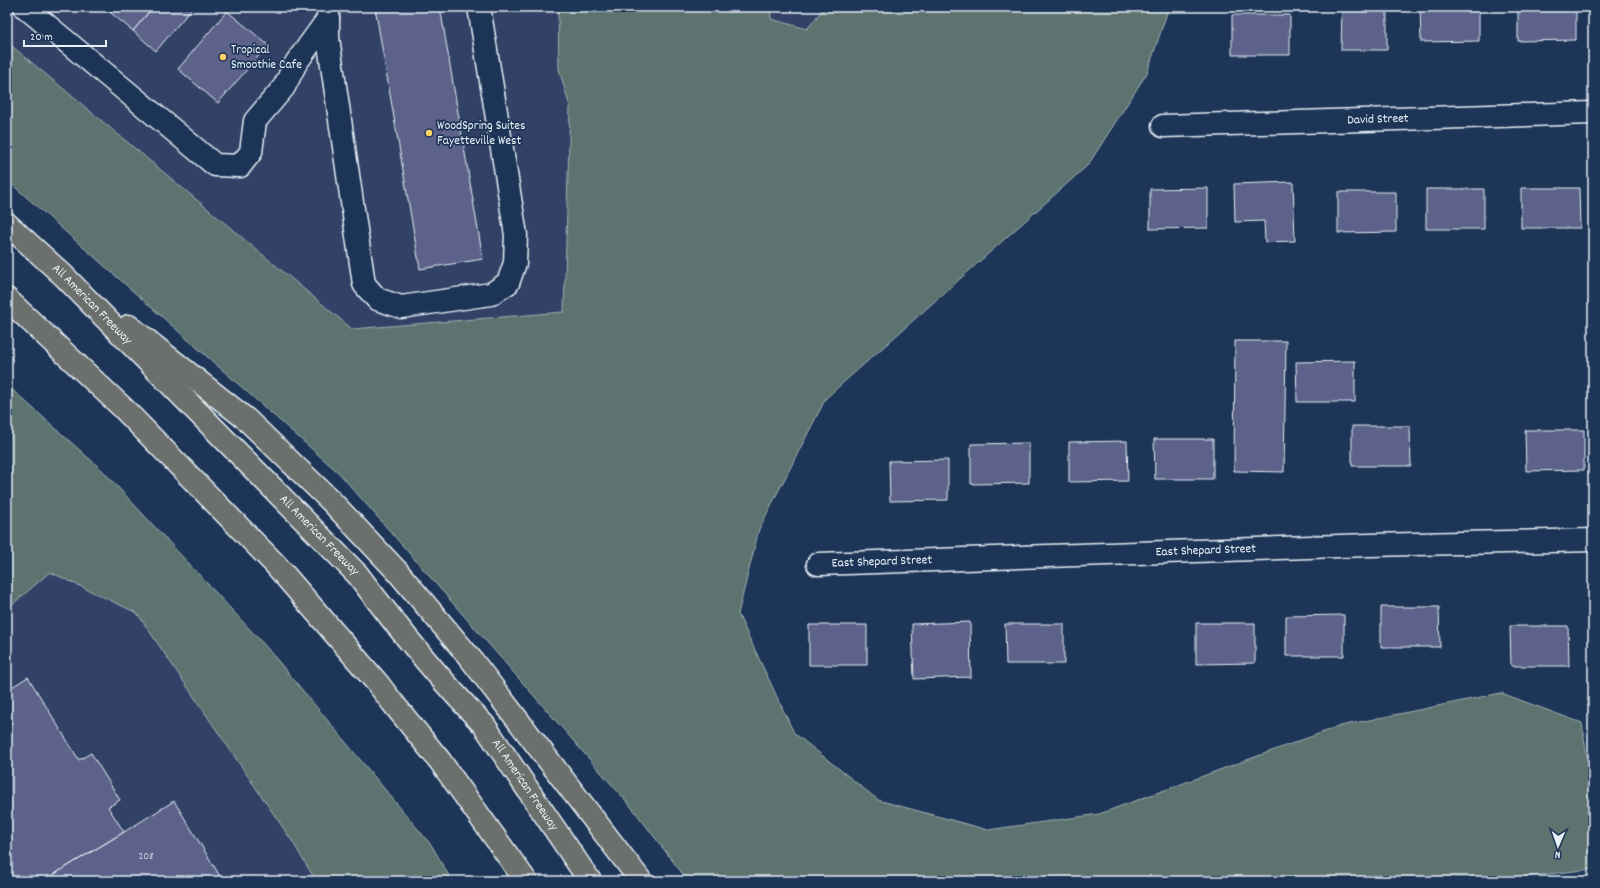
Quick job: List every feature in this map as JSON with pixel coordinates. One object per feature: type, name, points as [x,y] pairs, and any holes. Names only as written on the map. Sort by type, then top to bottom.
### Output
[{"type":"highway","name":"All American Freeway","points":[[7,224],[63,275],[358,575],[382,607],[464,704],[484,725],[590,881]]},
{"type":"highway","points":[[63,275],[246,419],[330,500],[397,571],[471,659],[641,881]]},
{"type":"highway","points":[[7,299],[123,408],[275,564],[380,685],[440,761],[496,837],[526,881]]},
{"type":"highway","points":[[496,837],[514,881]]},
{"type":"street","points":[[25,7],[215,165],[240,166],[251,152],[255,121],[284,87],[296,63],[328,13]]},
{"type":"street","points":[[328,13],[328,38],[364,284],[377,299],[401,307],[491,294],[508,283],[515,263],[516,235],[479,7]]},
{"type":"street","name":"David Street","points":[[1163,126],[1593,113]]},
{"type":"street","name":"East Shepard Street","points":[[818,564],[1369,544],[1593,540]]},
{"type":"shaded area","points":[[7,7],[825,7],[807,29],[570,107],[564,312],[352,329],[7,42]]},
{"type":"shaded area","points":[[7,448],[137,613],[292,841],[316,881],[7,881]]},
{"type":"green space","points":[[558,7],[770,7],[771,19],[807,29],[825,7],[1169,7],[1147,73],[1088,165],[826,398],[759,529],[738,614],[794,733],[878,800],[988,830],[1099,814],[1340,726],[1501,693],[1582,723],[1588,765],[1593,779],[1593,869],[1514,878],[1511,881],[688,881],[633,809],[339,473],[7,180],[7,42],[352,329],[564,312],[570,107],[559,69]]},
{"type":"green space","points":[[7,385],[102,470],[269,650],[432,846],[452,881],[316,881],[292,841],[137,613],[50,572],[7,609]]},
{"type":"building","points":[[105,7],[116,7],[111,13]]},
{"type":"building","points":[[116,7],[153,7],[133,31],[111,13]]},
{"type":"building","points":[[153,7],[193,7],[156,51],[133,31]]},
{"type":"building","name":"WoodSpring Suites Fayetteville West","points":[[375,7],[440,7],[483,259],[420,269]]},
{"type":"building","points":[[1342,7],[1387,7],[1387,50],[1341,50]]},
{"type":"building","points":[[1420,7],[1479,7],[1479,41],[1421,42]]},
{"type":"building","points":[[1518,7],[1576,7],[1576,40],[1518,41]]},
{"type":"building","name":"Tropical Smoothie Cafe","points":[[227,11],[268,45],[218,103],[178,69]]},
{"type":"building","points":[[1232,15],[1290,15],[1290,55],[1232,55]]},
{"type":"building","points":[[1293,182],[1295,241],[1265,242],[1264,221],[1235,222],[1234,184]]},
{"type":"building","points":[[1208,188],[1208,228],[1150,229],[1150,189]]},
{"type":"building","points":[[1521,188],[1579,188],[1580,228],[1521,228]]},
{"type":"building","points":[[1426,189],[1484,189],[1484,229],[1426,229]]},
{"type":"building","points":[[1338,192],[1396,192],[1396,232],[1338,233]]},
{"type":"building","points":[[1235,341],[1286,341],[1284,472],[1234,471]]},
{"type":"building","points":[[1355,361],[1355,402],[1297,402],[1296,362]]},
{"type":"building","points":[[1352,426],[1410,426],[1411,466],[1352,466]]},
{"type":"building","points":[[1525,430],[1584,430],[1584,470],[1526,471]]},
{"type":"building","points":[[1154,439],[1213,439],[1213,479],[1155,479]]},
{"type":"building","points":[[1127,441],[1128,481],[1069,482],[1069,442]]},
{"type":"building","points":[[1029,443],[1029,483],[971,484],[971,444]]},
{"type":"building","points":[[948,460],[948,500],[890,501],[889,461]]},
{"type":"building","points":[[1381,607],[1439,607],[1440,647],[1381,647]]},
{"type":"building","points":[[1344,615],[1344,656],[1286,656],[1286,616]]},
{"type":"building","points":[[970,622],[971,677],[914,679],[912,624]]},
{"type":"building","points":[[1196,623],[1255,623],[1255,663],[1196,664]]},
{"type":"building","points":[[1005,624],[1064,624],[1064,664],[1006,664]]},
{"type":"building","points":[[809,625],[867,625],[867,665],[809,665]]},
{"type":"building","points":[[1510,626],[1568,626],[1569,666],[1511,666]]},
{"type":"building","points":[[28,677],[79,760],[91,753],[120,800],[108,807],[124,832],[43,881],[7,881],[7,690]]},
{"type":"building","points":[[174,801],[223,881],[43,881],[124,832]]},
{"type":"place","name":"Tropical Smoothie Cafe","points":[[223,57]]},
{"type":"place","name":"WoodSpring Suites Fayetteville West","points":[[429,133]]}]
